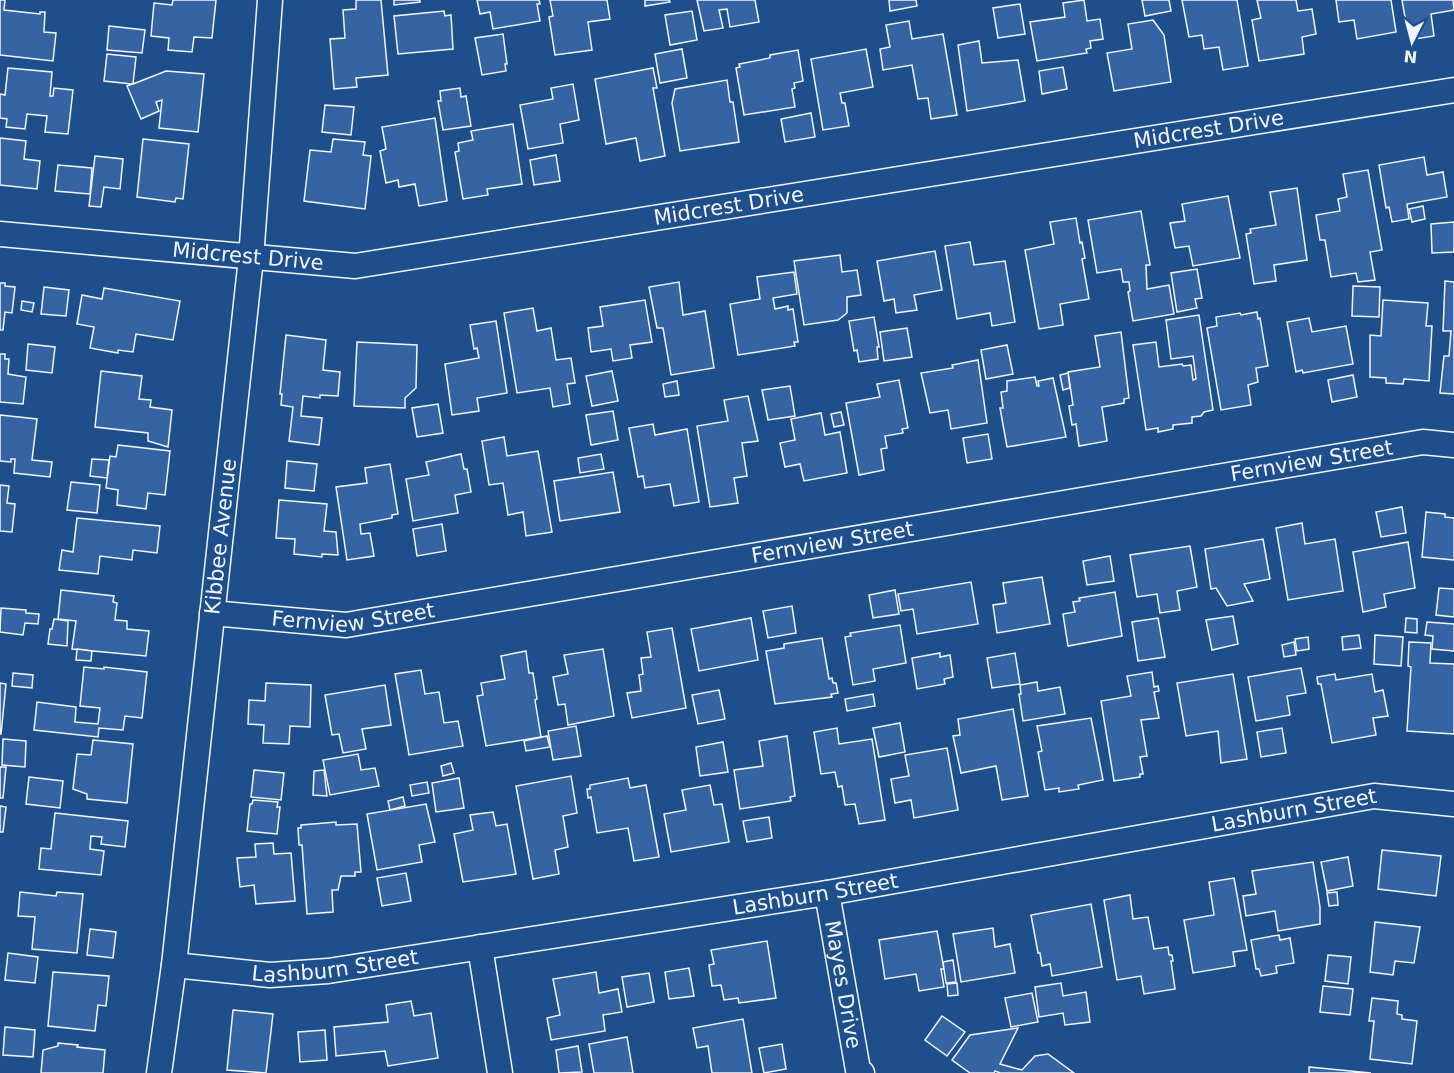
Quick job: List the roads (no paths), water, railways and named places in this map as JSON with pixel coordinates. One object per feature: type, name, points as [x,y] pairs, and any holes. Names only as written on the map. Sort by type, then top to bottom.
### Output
[{"type":"street","name":"Kibbee Avenue","points":[[159,1073],[174,964],[251,258],[270,0]]},
{"type":"street","name":"Midcrest Drive","points":[[0,234],[355,266],[1454,90]]},
{"type":"street","name":"Fernview Street","points":[[212,613],[346,625],[1423,442],[1454,445]]},
{"type":"street","name":"Lashburn Street","points":[[174,964],[270,975],[328,971],[827,893],[1374,796],[1454,804]]},
{"type":"street","name":"Mayes Drive","points":[[827,893],[858,1070],[862,1073]]},
{"type":"street","points":[[480,947],[500,1073]]}]
